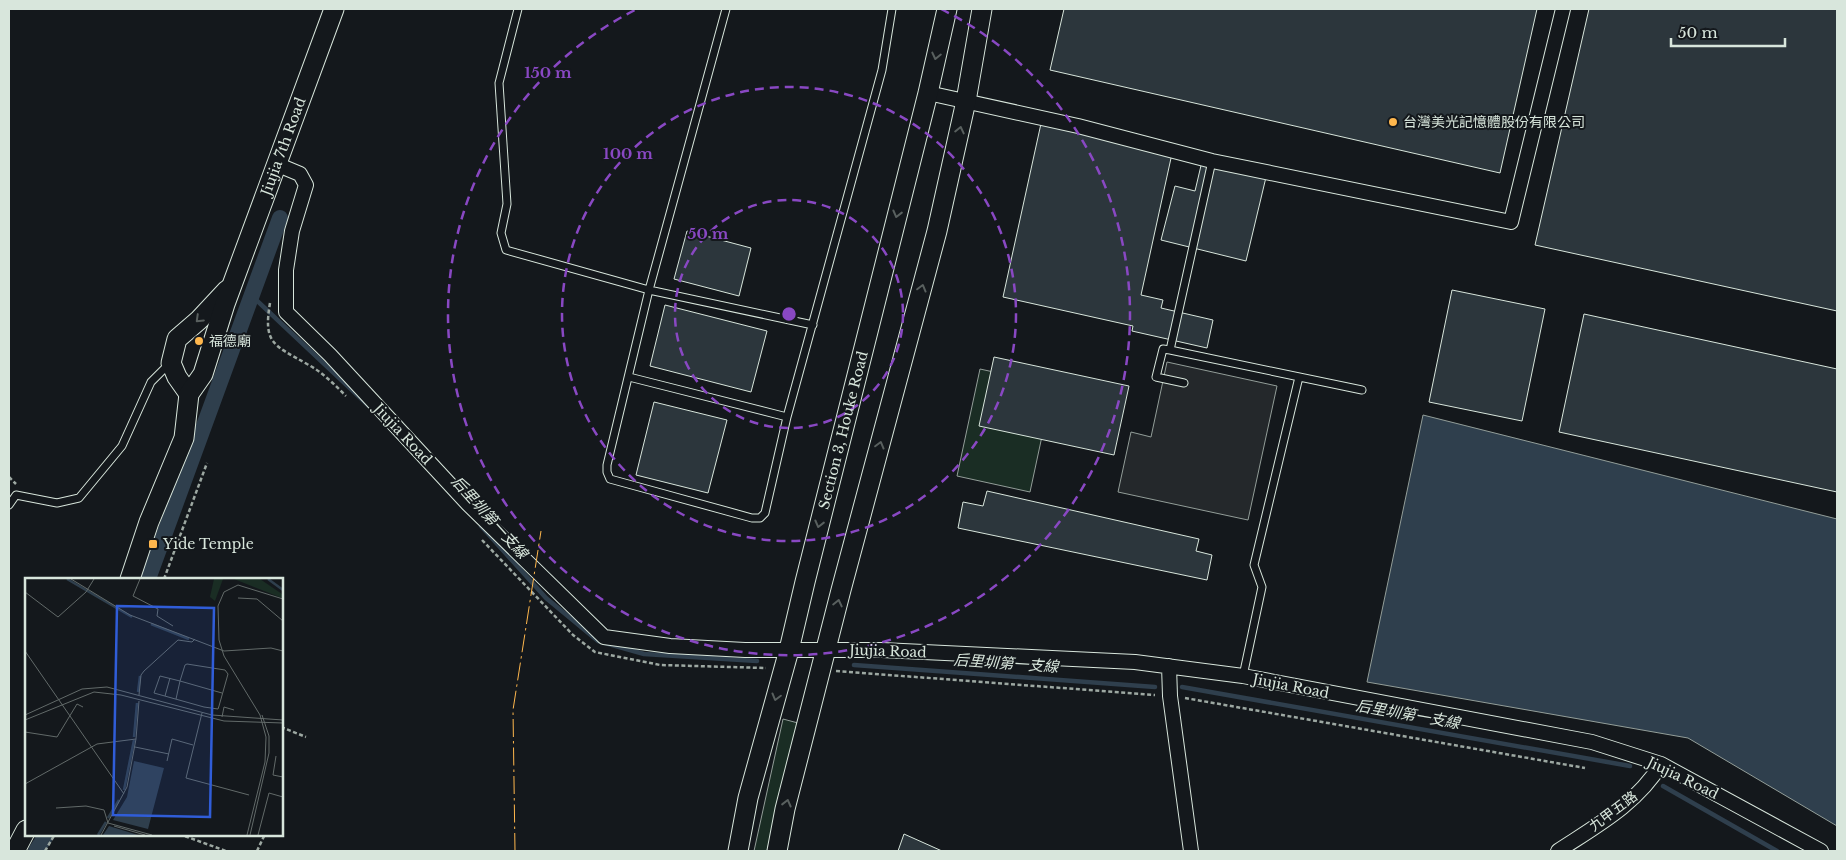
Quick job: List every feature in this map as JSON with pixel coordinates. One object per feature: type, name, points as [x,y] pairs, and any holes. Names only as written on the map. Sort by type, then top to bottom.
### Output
[{"type":"street","name":"Jiujia 7th Road","points":[[130,578],[150,522],[184,438],[189,394],[203,374],[232,284],[334,9]]},
{"type":"street","name":"Section 3, Houke Road","points":[[738,851],[748,798],[790,650],[805,582],[928,93],[947,9]]},
{"type":"street","points":[[777,851],[785,809],[841,590],[937,231],[966,101],[982,9]]},
{"type":"street","points":[[928,93],[1078,126],[1212,161],[1512,222],[1563,9]]},
{"type":"street","name":"Jiujia Road","points":[[276,164],[300,174],[306,186],[292,231],[286,270],[286,312],[330,355],[468,504],[604,637],[670,646],[790,650],[891,650],[1134,662],[1243,676],[1592,742],[1661,764],[1820,851]]},
{"type":"street","name":"Jiujia 7th Road","points":[[171,363],[177,339],[199,320],[232,284]]},
{"type":"street","points":[[171,363],[177,377],[189,394]]},
{"type":"street","points":[[1169,666],[1170,696],[1191,851]]},
{"type":"street","name":"九甲五路","points":[[1558,851],[1631,802],[1654,776],[1661,764]]},
{"type":"street","points":[[15,851],[25,832]]},
{"type":"lane","points":[[518,9],[499,83],[507,204],[501,233],[506,250],[649,290],[812,325]]},
{"type":"lane","points":[[726,9],[649,290],[607,466],[610,479],[752,518],[760,518],[765,513],[787,417],[882,70],[892,9]]},
{"type":"lane","points":[[1170,350],[1212,161]]},
{"type":"lane","points":[[1184,383],[1156,377],[1162,349],[1362,390]]},
{"type":"lane","points":[[9,505],[16,495],[57,503],[79,498],[122,446],[151,382],[171,363]]},
{"type":"lane","points":[[629,377],[787,417]]},
{"type":"lane","points":[[1243,676],[1262,587],[1254,565],[1299,378]]},
{"type":"path","points":[[274,295],[270,304],[267,328],[275,345],[309,364],[348,398]]},
{"type":"path","points":[[164,578],[207,463]]},
{"type":"path","points":[[476,533],[573,636],[595,652],[660,665],[784,669]]},
{"type":"path","points":[[822,670],[1170,696],[1585,768]]},
{"type":"path","points":[[282,727],[306,737]]},
{"type":"path","points":[[45,851],[54,835]]},
{"type":"path","points":[[182,835],[226,851]]},
{"type":"path","points":[[257,851],[265,835]]},
{"type":"green space","points":[[980,369],[1053,385],[1030,492],[957,476]]},
{"type":"green space","points":[[783,719],[798,723],[767,851],[754,851]]},
{"type":"shaded area","points":[[1167,362],[1277,386],[1248,520],[1118,492],[1131,432],[1151,437]]},
{"type":"water","points":[[1423,415],[1837,519],[1837,826],[1688,738],[1367,682]]},
{"type":"building","name":"台灣美光記憶體股份有限公司","points":[[1064,9],[1537,9],[1500,173],[1050,70]]},
{"type":"building","points":[[1589,9],[1837,9],[1837,311],[1535,245]]},
{"type":"building","points":[[1042,119],[1173,149],[1141,295],[1163,300],[1161,308],[1213,320],[1207,348],[1132,331],[1133,326],[1003,297]]},
{"type":"building","points":[[1203,157],[1267,173],[1246,261],[1161,240],[1175,186],[1195,191]]},
{"type":"building","points":[[687,231],[751,248],[739,296],[674,279]]},
{"type":"building","points":[[1452,290],[1545,309],[1522,421],[1429,402]]},
{"type":"building","points":[[665,305],[767,331],[751,392],[650,366]]},
{"type":"building","points":[[1584,314],[1837,369],[1837,492],[1559,432]]},
{"type":"building","points":[[994,357],[1129,386],[1114,455],[979,426]]},
{"type":"building","points":[[654,402],[727,420],[708,493],[636,475]]},
{"type":"building","points":[[987,491],[1199,539],[1196,551],[1212,555],[1207,580],[958,528],[963,502],[983,506]]},
{"type":"building","points":[[904,834],[942,851],[898,851]]},
{"type":"waterway","points":[[148,578],[280,218]]},
{"type":"waterway","name":"后里圳第一支線","points":[[251,295],[370,407]]},
{"type":"waterway","name":"后里圳第一支線","points":[[481,526],[546,598],[598,641],[644,654],[757,661]]},
{"type":"waterway","name":"后里圳第一支線","points":[[854,665],[1155,687]]},
{"type":"waterway","name":"后里圳第一支線","points":[[1182,687],[1630,766]]},
{"type":"waterway","name":"后里圳第一支線","points":[[1663,786],[1777,851]]},
{"type":"waterway","points":[[36,851],[46,835]]},
{"type":"power","points":[[515,851],[513,710],[541,531]]},
{"type":"place","name":"台灣美光記憶體股份有限公司","points":[[1393,122]]},
{"type":"place","name":"福德廟","points":[[199,341]]},
{"type":"place","name":"Yide Temple","points":[[153,544]]}]
